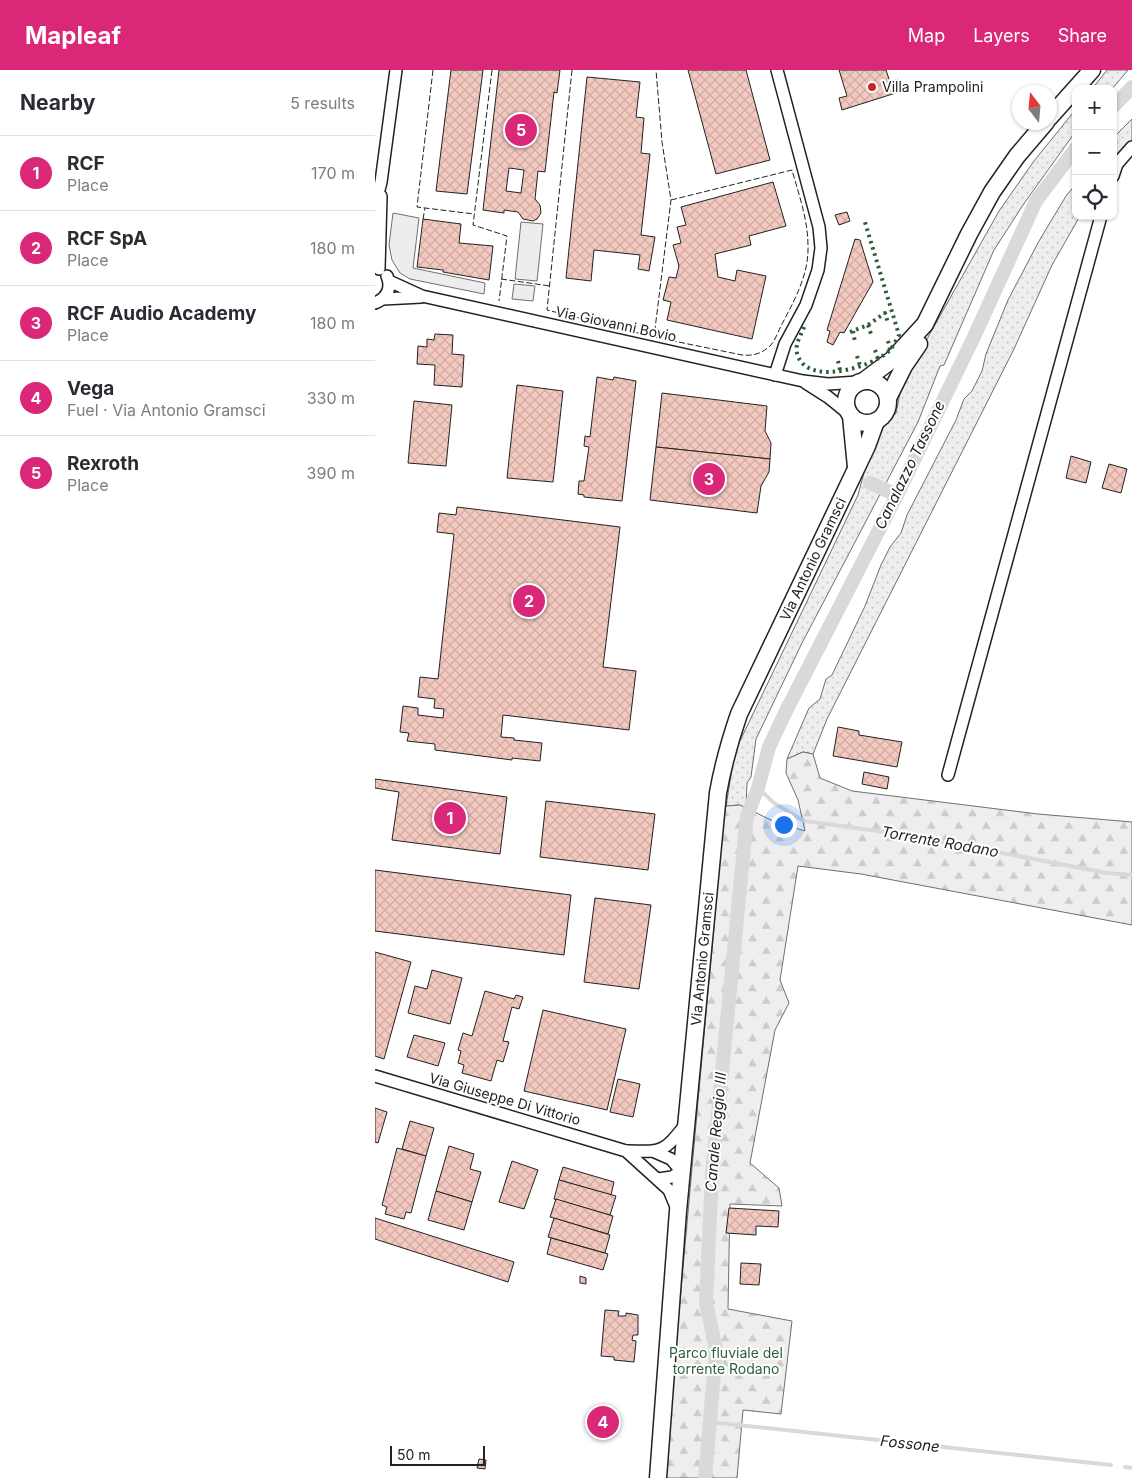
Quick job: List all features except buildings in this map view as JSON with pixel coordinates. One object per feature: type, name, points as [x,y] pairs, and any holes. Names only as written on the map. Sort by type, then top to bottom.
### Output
[{"type":"street","points":[[377,303],[387,295],[390,287],[386,275],[377,269],[381,182],[379,165],[396,70]]},
{"type":"street","points":[[775,375],[785,344],[806,305],[818,270],[821,248],[819,227],[777,70]]},
{"type":"street","points":[[1057,109],[1092,70]]},
{"type":"street","name":"Via Antonio Gramsci","points":[[856,467],[850,415],[847,408],[846,396],[849,390],[893,359],[925,324],[992,192],[1017,156],[1038,130]]},
{"type":"street","points":[[1113,175],[1117,164],[1132,147]]},
{"type":"street","points":[[375,205],[381,182]]},
{"type":"street","points":[[948,775],[1100,220]]},
{"type":"street","name":"Via Giovanni Bovio","points":[[389,281],[422,296],[803,381],[828,384],[862,381]]},
{"type":"street","name":"Via Giovanni Bovio","points":[[377,303],[422,296]]},
{"type":"street","name":"Via Antonio Gramsci","points":[[658,1478],[681,1171],[718,792],[729,741],[758,672],[867,446],[876,421],[887,409],[888,398],[904,366],[923,338],[925,324]]},
{"type":"street","name":"Via Giovanni Bovio","points":[[803,381],[828,397],[850,415]]},
{"type":"street","points":[[862,381],[877,383],[882,387],[888,398]]},
{"type":"street","points":[[850,415],[862,423],[876,421]]},
{"type":"street","name":"Via Giuseppe Di Vittorio","points":[[375,1076],[626,1151],[655,1152],[671,1159],[681,1171]]},
{"type":"street","points":[[655,1152],[669,1144],[686,1124]]},
{"type":"street","name":"Via Giuseppe Di Vittorio","points":[[626,1151],[669,1190],[678,1212]]},
{"type":"street","points":[[657,1179],[672,1177],[681,1171]]},
{"type":"green space","points":[[1107,70],[1128,70],[1115,85],[1095,85]]},
{"type":"green space","points":[[1072,114],[1072,137],[1023,205],[994,250],[944,365],[940,366],[918,422],[802,643],[756,739],[751,777],[747,783],[746,808],[739,805],[726,806],[733,763],[739,743],[858,495],[871,447],[883,425],[896,413],[901,388],[909,371],[999,211],[1034,161]]},
{"type":"green space","points":[[1132,119],[1132,142],[1117,160],[1117,134]]},
{"type":"green space","points":[[1072,189],[1072,220],[1078,220],[1052,265],[1014,349],[827,719],[813,754],[803,752],[787,759],[809,708],[820,699],[826,679],[832,675],[865,606],[881,565],[890,547],[901,533],[907,515],[956,420],[964,399],[972,391],[982,371],[986,354],[1008,300],[1039,241]]},
{"type":"green space","name":"Parco fluviale del torrente Rodano","points":[[803,752],[813,754],[820,778],[852,791],[1038,814],[1132,822],[1132,925],[861,874],[798,866],[780,980],[789,1003],[775,1030],[750,1163],[779,1188],[782,1206],[730,1204],[728,1309],[792,1321],[781,1414],[743,1410],[737,1478],[664,1478],[724,814],[726,806],[740,805],[773,821],[805,831],[798,800],[786,773],[787,759]]},
{"type":"shaded area","points":[[393,213],[419,218],[413,268],[485,283],[484,294],[410,279],[400,273],[392,260],[389,245]]},
{"type":"shaded area","points":[[521,222],[543,224],[537,281],[515,279]]},
{"type":"shaded area","points":[[514,284],[535,286],[533,301],[512,299]]},
{"type":"waterway","name":"Canalazzo Tassone","points":[[1117,103],[1132,87]]},
{"type":"waterway","name":"Canalazzo Tassone","points":[[705,1478],[716,1350],[706,1302],[712,1174],[747,816],[758,788],[769,747],[897,495],[973,339],[1036,201],[1072,153]]},
{"type":"waterway","points":[[870,483],[897,495]]},
{"type":"waterway","name":"Torrente Rodano","points":[[758,788],[774,803],[804,821],[908,835],[1107,873],[1132,875]]},
{"type":"waterway","name":"Fossone","points":[[710,1422],[1111,1465]]},
{"type":"waterway","name":"Fossone","points":[[1125,1467],[1132,1468]]},
{"type":"hedge","points":[[804,327],[798,343],[797,355],[807,367],[817,371],[830,372],[870,363],[889,351],[899,335],[864,219]]},
{"type":"hedge","points":[[850,332],[868,325],[885,313],[888,323]]},
{"type":"hedge","points":[[868,325],[871,334]]},
{"type":"hedge","points":[[853,331],[855,342]]},
{"type":"hedge","points":[[888,341],[890,350]]},
{"type":"hedge","points":[[875,350],[878,359]]},
{"type":"hedge","points":[[857,356],[860,366]]},
{"type":"hedge","points":[[838,361],[840,370]]},
{"type":"fence","points":[[433,70],[417,207],[474,214]]},
{"type":"fence","points":[[492,70],[473,225],[507,236],[499,301]]},
{"type":"fence","points":[[572,70],[547,310],[654,337],[671,200],[662,142],[656,70]]},
{"type":"fence","points":[[654,337],[742,355],[760,353],[773,342],[796,297],[808,257],[808,236],[805,217],[792,170],[671,200]]},
{"type":"fence","points":[[423,219],[425,208]]},
{"type":"fence","points":[[501,279],[550,286]]},
{"type":"place","name":"Villa Prampolini","points":[[872,87]]},
{"type":"place","name":"Rexroth","points":[[521,130]]},
{"type":"place","name":"RCF Audio Academy","points":[[709,479]]},
{"type":"place","name":"RCF SpA","points":[[529,601]]},
{"type":"place","name":"RCF","points":[[450,818]]},
{"type":"place","name":"Vega","points":[[603,1422]]},
{"type":"water label","name":"Canale Reggio III","points":[[716,1132]]}]
